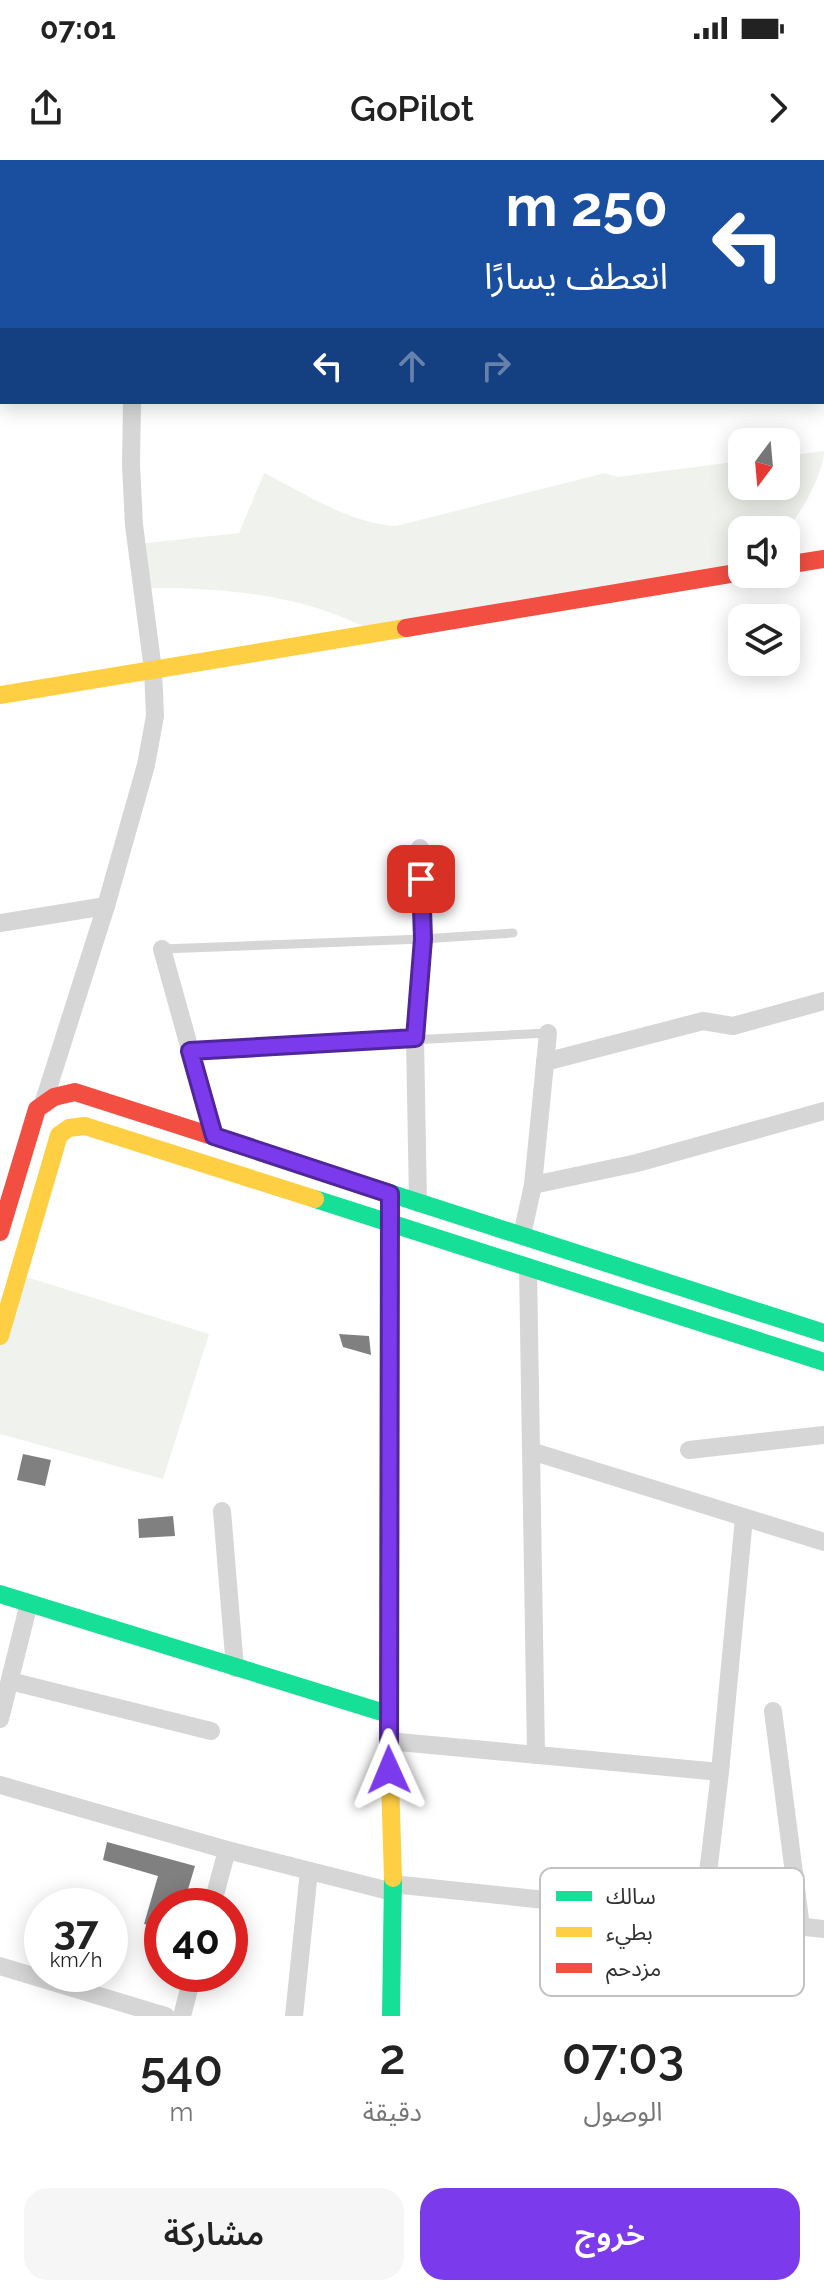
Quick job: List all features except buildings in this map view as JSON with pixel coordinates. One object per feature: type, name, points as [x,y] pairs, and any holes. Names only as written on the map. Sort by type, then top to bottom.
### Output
[{"type":"main road","points":[[800,563],[824,559]]},
{"type":"main road","points":[[0,695],[728,574]]},
{"type":"main road","points":[[0,1232],[32,1119],[44,1101],[65,1094],[89,1095],[824,1333]]},
{"type":"main road","points":[[0,1336],[59,1135],[74,1126],[85,1126],[824,1362]]},
{"type":"main road","points":[[390,1194],[388,1741],[391,2016]]},
{"type":"main road","points":[[0,1594],[388,1714]]},
{"type":"street","points":[[44,1101],[106,906],[146,765],[155,716],[153,670],[134,525],[127,404]]},
{"type":"street","points":[[418,1203],[415,1038],[423,939],[420,848]]},
{"type":"street","points":[[0,923],[106,906]]},
{"type":"street","points":[[162,949],[214,1136]]},
{"type":"street","points":[[545,1062],[703,1021],[733,1026],[824,1001]]},
{"type":"street","points":[[522,1235],[533,1185],[548,1033]]},
{"type":"street","points":[[533,1185],[637,1163],[824,1111]]},
{"type":"street","points":[[528,1267],[536,1755]]},
{"type":"street","points":[[689,1450],[824,1435]]},
{"type":"street","points":[[531,1451],[824,1542]]},
{"type":"street","points":[[222,1511],[235,1668]]},
{"type":"street","points":[[709,1868],[744,1518]]},
{"type":"street","points":[[0,1719],[29,1603]]},
{"type":"street","points":[[10,1681],[211,1731]]},
{"type":"street","points":[[773,1711],[793,1868]]},
{"type":"street","points":[[388,1741],[720,1772]]},
{"type":"street","points":[[0,1785],[309,1871],[392,1888],[540,1901]]},
{"type":"street","points":[[217,1888],[227,1850]]},
{"type":"street","points":[[294,2016],[309,1871]]},
{"type":"street","points":[[804,1927],[824,1929]]},
{"type":"street","points":[[0,1966],[166,2016]]},
{"type":"street","points":[[182,2016],[188,1992]]},
{"type":"lane","points":[[162,949],[513,933]]},
{"type":"lane","points":[[190,1051],[548,1033]]},
{"type":"shaded area","points":[[824,451],[810,494],[797,515],[728,516],[728,565],[374,632],[319,609],[261,595],[202,589],[142,588],[137,544],[239,533],[264,473],[345,513],[396,526],[605,473],[617,477],[728,463],[728,500],[800,500],[800,454]]},
{"type":"shaded area","points":[[17,1274],[209,1334],[163,1479],[0,1434],[0,1336]]},
{"type":"traffic: fast","points":[[212,1136],[824,1333]]},
{"type":"traffic: fast","points":[[315,1199],[824,1362]]},
{"type":"traffic: fast","points":[[0,1594],[388,1714]]},
{"type":"traffic: fast","points":[[391,2016],[393,1878]]},
{"type":"traffic: slow","points":[[0,695],[406,628]]},
{"type":"traffic: slow","points":[[0,1336],[59,1135],[69,1128],[85,1126],[315,1199]]},
{"type":"traffic: slow","points":[[390,1210],[388,1714],[393,1878]]},
{"type":"traffic: jam","points":[[800,563],[824,559]]},
{"type":"traffic: jam","points":[[406,628],[728,574]]},
{"type":"traffic: jam","points":[[0,1232],[37,1109],[54,1097],[75,1092],[212,1136]]},
{"type":"route","points":[[389,1770],[390,1194],[214,1136],[190,1051],[415,1038],[423,939],[421,879]]}]
